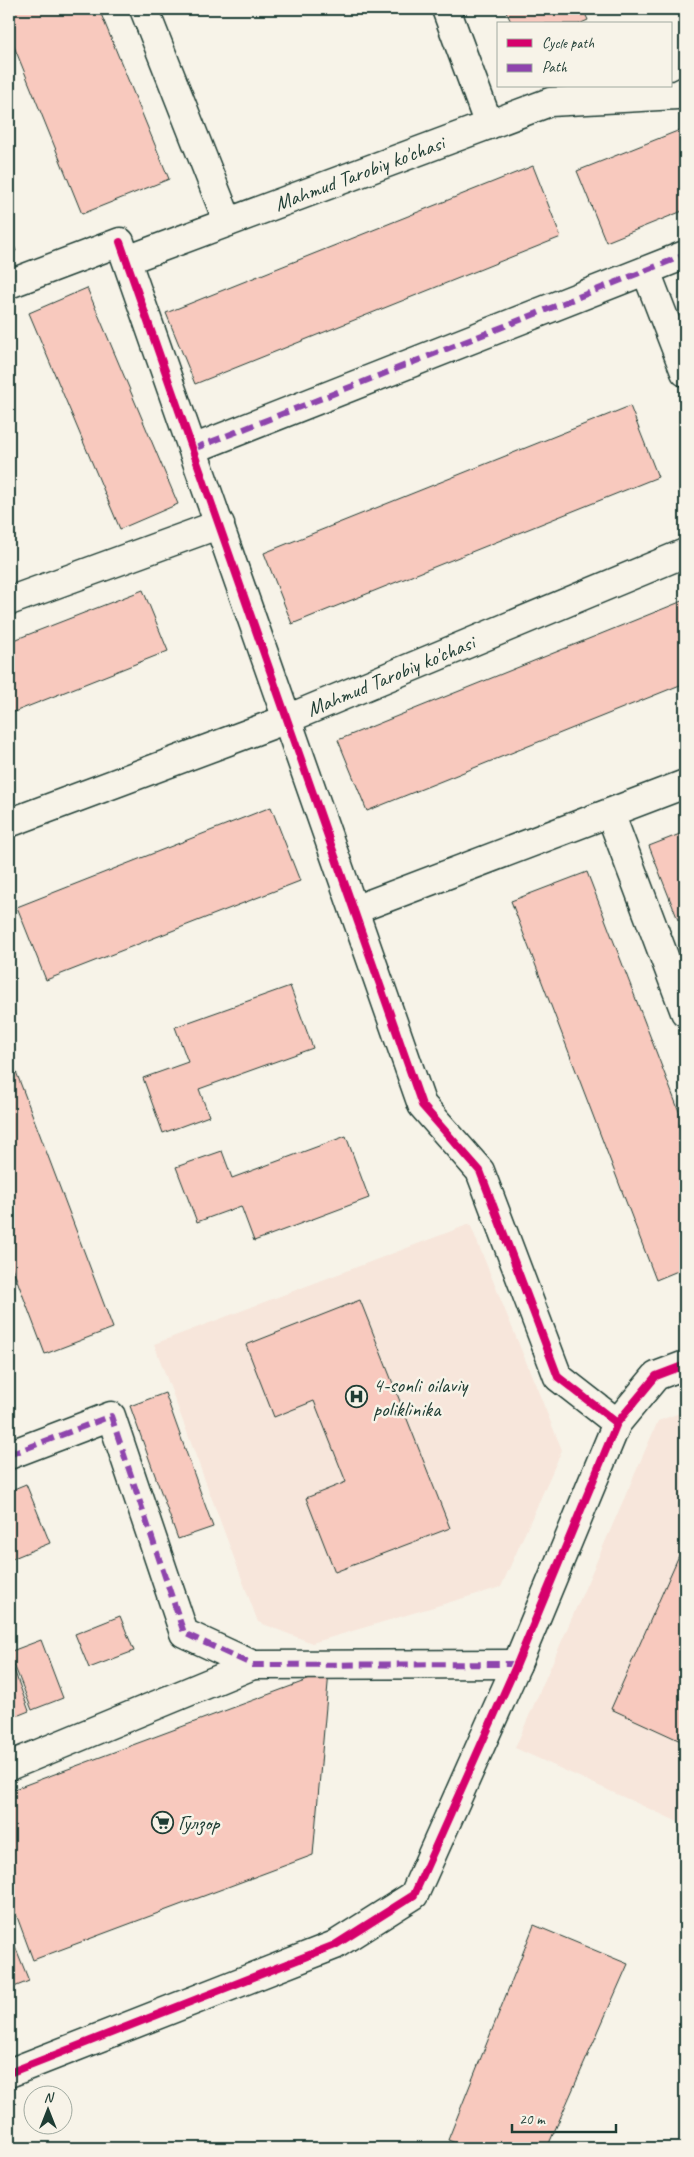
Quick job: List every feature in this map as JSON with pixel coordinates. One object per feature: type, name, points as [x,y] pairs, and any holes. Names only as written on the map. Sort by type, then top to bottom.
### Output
[{"type":"street","points":[[144,9],[228,222]]},
{"type":"street","points":[[446,9],[489,125]]},
{"type":"street","name":"Mahmud Tarobiy ko'chasi","points":[[9,284],[228,222],[550,102],[677,95],[685,91]]},
{"type":"street","points":[[124,251],[422,1105],[480,1171],[558,1377],[617,1423]]},
{"type":"street","points":[[193,449],[685,255]]},
{"type":"street","points":[[646,270],[685,372]]},
{"type":"street","points":[[9,601],[220,524]]},
{"type":"street","name":"Mahmud Tarobiy ko'chasi","points":[[9,823],[287,719],[685,553]]},
{"type":"street","points":[[354,910],[685,784]]},
{"type":"street","points":[[610,813],[676,963],[685,1012]]},
{"type":"street","points":[[9,2073],[335,1946],[414,1894],[517,1664],[617,1423],[656,1376],[685,1365]]},
{"type":"street","points":[[10,1450],[111,1416],[184,1633],[253,1665]]},
{"type":"street","points":[[9,1766],[253,1665],[517,1664]]},
{"type":"shaded area","name":"4-sonli oilaviy poliklinika","points":[[470,1224],[562,1450],[501,1587],[312,1643],[258,1622],[154,1344]]},
{"type":"shaded area","points":[[685,1411],[685,1825],[515,1748],[658,1421]]},
{"type":"building","points":[[9,9],[99,9],[169,179],[82,214],[9,34]]},
{"type":"building","points":[[505,9],[583,9],[588,20],[584,22],[511,22]]},
{"type":"building","points":[[685,128],[685,210],[606,242],[577,171]]},
{"type":"building","points":[[533,166],[561,237],[195,384],[166,313]]},
{"type":"building","points":[[9,232],[16,251],[9,254]]},
{"type":"building","points":[[87,288],[178,504],[120,529],[29,313]]},
{"type":"building","points":[[630,406],[658,477],[292,624],[264,553]]},
{"type":"building","points":[[143,590],[168,651],[9,714],[9,642]]},
{"type":"building","points":[[685,600],[685,683],[367,811],[338,740]]},
{"type":"building","points":[[271,807],[300,881],[46,980],[17,907]]},
{"type":"building","points":[[685,832],[685,917],[678,920],[649,846]]},
{"type":"building","points":[[587,872],[685,1127],[685,1268],[656,1280],[511,901]]},
{"type":"building","points":[[290,986],[313,1048],[199,1089],[209,1116],[163,1133],[143,1078],[188,1062],[175,1027]]},
{"type":"building","points":[[9,1053],[113,1328],[45,1354],[9,1259]]},
{"type":"building","points":[[346,1136],[369,1198],[254,1241],[241,1206],[197,1222],[176,1167],[222,1151],[232,1178]]},
{"type":"building","points":[[360,1300],[450,1528],[335,1572],[306,1498],[346,1482],[314,1401],[274,1417],[246,1345]]},
{"type":"building","points":[[165,1393],[213,1527],[178,1539],[130,1406]]},
{"type":"building","points":[[26,1484],[50,1543],[9,1560],[9,1491]]},
{"type":"building","points":[[685,1542],[685,1743],[611,1709]]},
{"type":"building","points":[[120,1616],[134,1651],[89,1668],[75,1634]]},
{"type":"building","points":[[41,1640],[63,1698],[32,1710],[9,1652]]},
{"type":"building","points":[[9,1656],[29,1711],[9,1719]]},
{"type":"building","name":"Гулзор","points":[[329,1672],[313,1855],[33,1960],[9,1895],[9,1791]]},
{"type":"building","points":[[534,1925],[628,1964],[547,2148],[469,2148],[448,2140]]},
{"type":"building","points":[[9,1931],[29,1981],[9,1989]]},
{"type":"marked path","points":[[193,449],[685,255]]},
{"type":"marked path","points":[[9,1455],[111,1416],[184,1633],[253,1665],[517,1664]]},
{"type":"marked path","points":[[9,1441],[13,1453]]},
{"type":"cycle path","points":[[120,242],[422,1105],[480,1171],[558,1377],[617,1423]]},
{"type":"cycle path","points":[[9,2073],[335,1945],[414,1895],[517,1664],[617,1423],[656,1376],[685,1365]]},
{"type":"place","name":"4-sonli oilaviy poliklinika","points":[[357,1397]]},
{"type":"place","name":"Гулзор","points":[[162,1823]]}]
